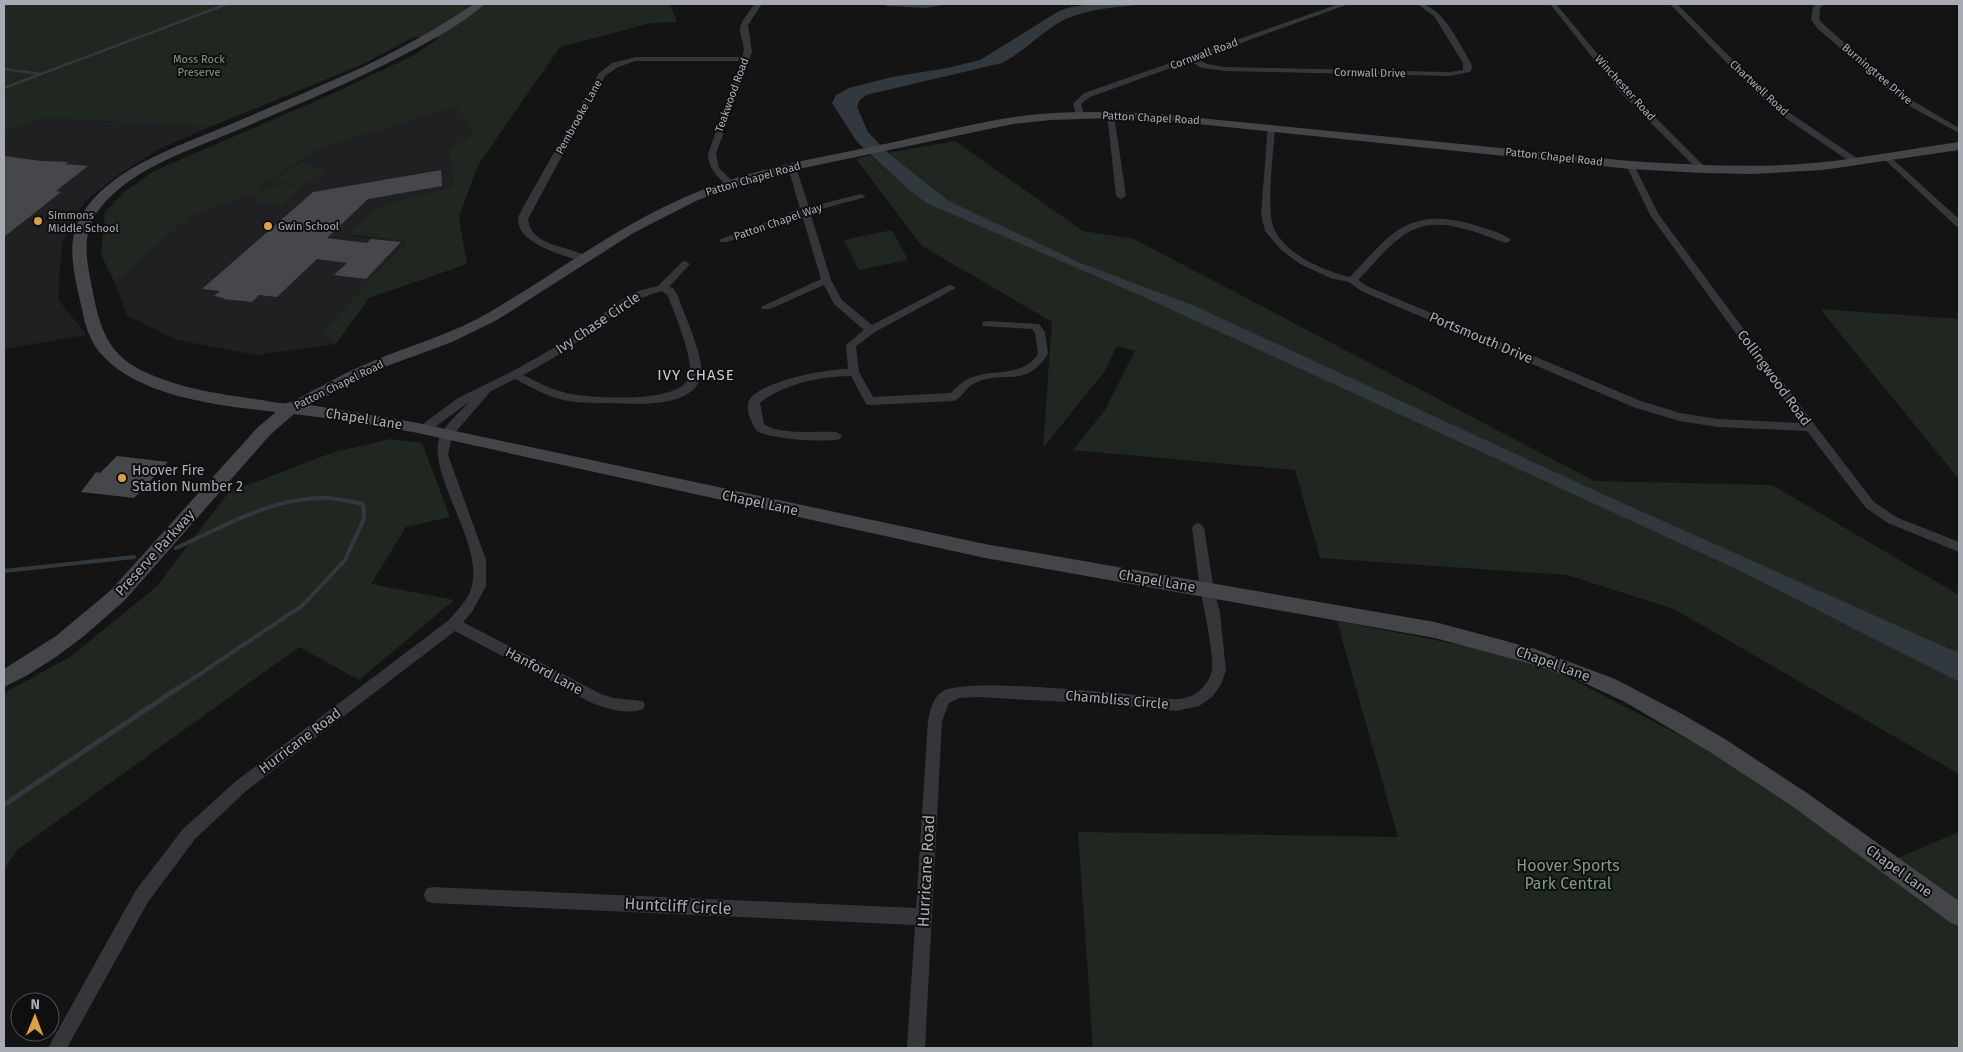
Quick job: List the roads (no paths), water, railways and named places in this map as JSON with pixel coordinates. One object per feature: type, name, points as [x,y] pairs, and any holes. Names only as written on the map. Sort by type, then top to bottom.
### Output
[{"type":"street","name":"Patton Chapel Road","points":[[480,4],[438,31],[391,56],[147,166],[105,194],[94,207],[80,230],[78,247],[94,331],[108,353],[129,371],[195,394],[262,407],[290,409],[374,366],[470,329],[542,288],[657,214],[694,197],[730,184],[792,167],[1013,122],[1110,115],[1160,117],[1630,165],[1702,169],[1753,170],[1823,166],[1959,146]]},
{"type":"street","name":"Teakwood Road","points":[[730,184],[716,169],[711,159],[713,147],[749,46],[745,24],[758,4]]},
{"type":"street","points":[[887,4],[926,6],[943,4]]},
{"type":"street","name":"Cornwall Road","points":[[1081,116],[1077,104],[1087,95],[1345,4]]},
{"type":"street","name":"Cornwall Drive","points":[[1191,59],[1205,66],[1225,69],[1449,74],[1466,72],[1468,68],[1467,63],[1437,15],[1421,4]]},
{"type":"street","name":"Winchester Road","points":[[1553,4],[1624,90],[1702,169]]},
{"type":"street","name":"Chartwell Road","points":[[1673,4],[1759,91],[1787,115],[1855,161]]},
{"type":"street","name":"Burningtree Drive","points":[[1821,4],[1817,7],[1815,19],[1820,26],[1905,100],[1959,131]]},
{"type":"street","name":"Pembrooke Lane","points":[[585,259],[540,242],[530,236],[525,230],[523,220],[527,209],[602,74],[614,65],[636,59],[745,59]]},
{"type":"street","points":[[1110,115],[1121,196]]},
{"type":"street","name":"Portsmouth Drive","points":[[1271,127],[1266,214],[1270,231],[1283,247],[1303,262],[1333,276],[1352,280],[1365,289],[1637,404],[1679,417],[1718,423],[1810,427]]},
{"type":"street","points":[[1887,157],[1959,224]]},
{"type":"street","name":"Collingwood Road","points":[[1630,165],[1655,215],[1810,427],[1870,505],[1892,520],[1959,547]]},
{"type":"street","points":[[792,167],[826,280],[838,302],[871,330]]},
{"type":"street","name":"Patton Chapel Way","points":[[724,240],[804,211],[862,197]]},
{"type":"street","points":[[1352,280],[1410,226],[1429,222],[1446,222],[1474,227],[1506,240]]},
{"type":"street","points":[[515,374],[536,386],[568,397],[647,401],[670,398],[679,393],[694,381],[698,373],[673,296],[668,290],[662,288],[685,264]]},
{"type":"street","points":[[766,307],[826,280]]},
{"type":"street","name":"Ivy Chase Circle","points":[[423,430],[462,401],[486,390],[565,346],[630,299],[647,291],[662,288]]},
{"type":"street","points":[[952,288],[871,330],[851,345],[854,372],[870,401],[954,397],[960,387],[975,378],[1024,371],[1036,366],[1043,354],[1040,332],[1035,326],[987,324]]},
{"type":"street","points":[[836,436],[785,435],[765,431],[760,428],[754,410],[754,402],[759,396],[797,380],[834,372],[854,372]]},
{"type":"street","name":"Ivy Chase Circle","points":[[446,435],[486,390]]},
{"type":"street","name":"Chapel Lane","points":[[290,409],[332,413],[423,430],[986,551],[1435,630],[1481,640],[1579,672],[1631,696],[1709,741],[1789,791],[1959,915]]},
{"type":"street","name":"Preserve Parkway","points":[[4,679],[51,650],[118,596],[264,432],[290,409]]},
{"type":"street","name":"Hurricane Road","points":[[57,1048],[142,896],[189,834],[241,786],[454,624],[467,608],[474,596],[481,576],[480,560],[442,455],[446,435]]},
{"type":"street","name":"Chambliss Circle","points":[[944,697],[956,692],[977,691],[1105,698],[1176,705],[1194,702],[1207,692],[1215,682],[1219,671],[1213,613],[1207,590],[1198,528]]},
{"type":"street","name":"Hanford Lane","points":[[454,624],[597,699],[613,704],[638,705]]},
{"type":"street","name":"Hurricane Road","points":[[916,1048],[935,721],[938,705],[944,697]]},
{"type":"street","name":"Huntcliff Circle","points":[[432,894],[923,917]]},
{"type":"waterway","points":[[4,88],[227,4]]},
{"type":"waterway","points":[[4,69],[41,74]]},
{"type":"waterway","points":[[176,548],[248,515],[286,502],[325,498],[363,504],[364,519],[345,560],[303,605],[176,690]]},
{"type":"waterway","points":[[4,571],[134,557]]},
{"type":"waterway","points":[[4,805],[178,688]]},
{"type":"place","name":"Simmons Middle School","points":[[38,221]]},
{"type":"place","name":"Gwin School","points":[[268,226]]},
{"type":"place","name":"Hoover Fire Station Number 2","points":[[122,478]]},
{"type":"district","name":"IVY CHASE","points":[[696,375]]},
{"type":"park label","name":"Moss Rock Preserve","points":[[199,65]]},
{"type":"park label","name":"Hoover Sports Park Central","points":[[1568,874]]}]
